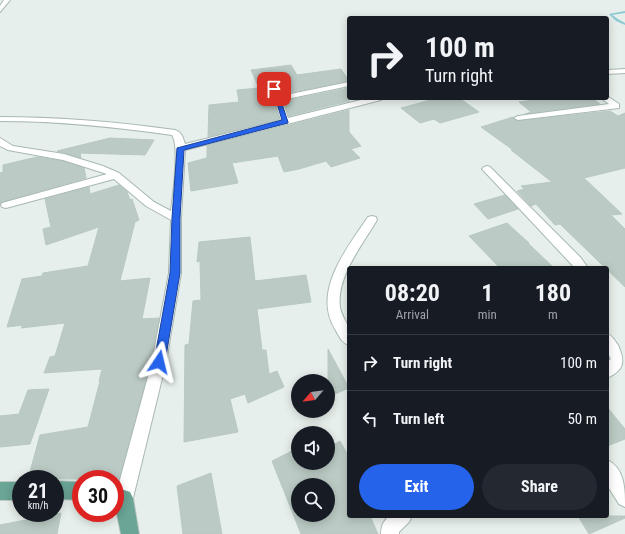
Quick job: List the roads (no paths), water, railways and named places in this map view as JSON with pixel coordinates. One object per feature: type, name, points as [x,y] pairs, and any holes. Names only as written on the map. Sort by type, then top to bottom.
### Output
[{"type":"main road","points":[[0,491],[12,491]]},
{"type":"main road","points":[[124,514],[130,534]]},
{"type":"street","points":[[0,10],[7,0]]},
{"type":"street","points":[[609,72],[625,71]]},
{"type":"street","points":[[278,99],[347,84]]},
{"type":"street","points":[[274,89],[285,122]]},
{"type":"street","points":[[181,148],[370,100]]},
{"type":"street","points":[[518,118],[616,106],[607,100]]},
{"type":"street","points":[[0,119],[42,119],[111,124],[175,133],[178,136],[181,148],[176,218],[175,273],[159,362],[124,480]]},
{"type":"street","points":[[0,141],[4,145],[11,148],[64,157],[100,168],[116,175],[150,204],[176,218]]},
{"type":"street","points":[[487,169],[581,266]]},
{"type":"street","points":[[6,204],[116,175]]},
{"type":"street","points":[[347,336],[335,317],[333,298],[342,267],[372,220]]},
{"type":"street","points":[[609,343],[619,360],[609,369]]},
{"type":"street","points":[[609,472],[625,498]]},
{"type":"street","points":[[390,534],[390,528],[401,518]]},
{"type":"waterway","points":[[625,12],[610,14],[625,24]]}]
